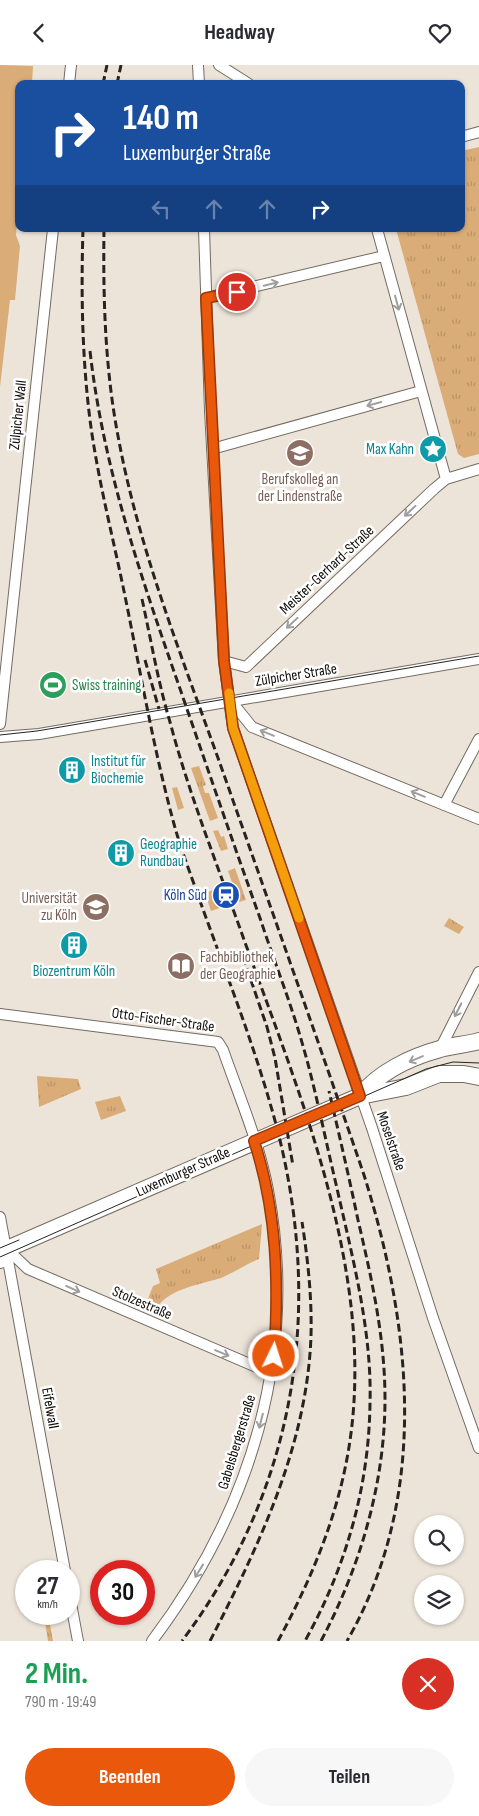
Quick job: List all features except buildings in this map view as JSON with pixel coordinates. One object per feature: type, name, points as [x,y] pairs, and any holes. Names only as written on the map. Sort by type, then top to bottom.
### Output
[{"type":"main road","name":"Luxemburger Straße","points":[[360,1096],[377,1078],[440,1049],[479,1041]]},
{"type":"main road","name":"Luxemburger Straße","points":[[2,1253],[360,1096],[406,1087],[439,1074],[450,1072],[479,1077]]},
{"type":"street","points":[[69,80],[71,65]]},
{"type":"street","points":[[198,65],[199,80]]},
{"type":"street","points":[[219,65],[243,80]]},
{"type":"street","points":[[465,136],[479,132]]},
{"type":"street","name":"Zülpicher Wall","points":[[0,724],[53,232]]},
{"type":"street","name":"Moselstraße","points":[[204,232],[212,449],[224,661],[233,728],[479,1448]]},
{"type":"street","points":[[378,232],[446,479],[479,469]]},
{"type":"street","points":[[206,298],[384,256]]},
{"type":"street","points":[[212,449],[421,391]]},
{"type":"street","name":"Meister-Gerhard-Straße","points":[[224,661],[246,667],[446,479]]},
{"type":"street","name":"Zülpicher Straße","points":[[0,737],[39,734],[479,659]]},
{"type":"street","points":[[230,701],[252,727],[479,819]]},
{"type":"street","points":[[444,805],[479,739]]},
{"type":"street","points":[[440,1049],[479,972]]},
{"type":"street","name":"Otto-Fischer-Straße","points":[[0,1014],[218,1042],[222,1048],[254,1141]]},
{"type":"street","name":"Gabelsbergerstraße","points":[[152,1641],[205,1561],[236,1499],[251,1460],[272,1374],[278,1302],[274,1236],[268,1191],[254,1141]]},
{"type":"street","name":"Eifelwall","points":[[0,1217],[2,1253],[14,1300],[63,1560]]},
{"type":"street","name":"Stolzestraße","points":[[2,1253],[28,1269],[272,1374]]},
{"type":"street","points":[[75,1625],[78,1641]]},
{"type":"green space","points":[[0,65],[33,66],[32,80],[15,80],[15,232],[20,246],[15,300],[10,300],[0,387]]},
{"type":"green space","points":[[479,147],[479,454],[464,458],[458,454],[397,232],[465,232],[465,150]]},
{"type":"green space","points":[[479,295],[479,316],[462,320],[457,301]]},
{"type":"green space","points":[[199,766],[206,785],[203,786],[205,793],[209,793],[218,818],[210,821],[191,768]]},
{"type":"green space","points":[[177,787],[184,808],[178,810],[172,788]]},
{"type":"green space","points":[[218,830],[221,837],[224,836],[228,849],[221,851],[213,831]]},
{"type":"green space","points":[[235,868],[246,900],[239,902],[228,871]]},
{"type":"green space","points":[[213,890],[220,908],[211,911],[205,893]]},
{"type":"green space","points":[[449,918],[464,927],[459,934],[444,926]]},
{"type":"green space","points":[[37,1076],[78,1079],[81,1089],[39,1107]]},
{"type":"green space","points":[[120,1096],[126,1111],[101,1120],[95,1102]]},
{"type":"green space","points":[[262,1224],[259,1259],[221,1278],[174,1293],[159,1305],[154,1313],[144,1309],[153,1286],[160,1283],[156,1269]]},
{"type":"green space","points":[[46,1625],[50,1625],[53,1641],[48,1641]]},
{"type":"tram line","points":[[0,735],[37,731],[479,656]]},
{"type":"tram line","points":[[0,1257],[426,1069],[453,1062],[479,1063]]},
{"type":"tram line","points":[[0,1248],[19,1240]]},
{"type":"railway","points":[[104,80],[107,65]]},
{"type":"railway","points":[[118,80],[121,65]]},
{"type":"railway","points":[[83,232],[82,277],[85,372],[93,443],[154,741],[180,843],[245,1026],[270,1103],[287,1174],[297,1244],[298,1314],[292,1383],[277,1450],[254,1516],[223,1580],[182,1641]]},
{"type":"railway","points":[[104,232],[105,307],[110,385],[118,436],[138,522],[178,648],[364,1175],[380,1233],[393,1292],[402,1351],[405,1411],[402,1470],[391,1529],[374,1586],[347,1641]]},
{"type":"railway","points":[[90,351],[104,436],[137,560],[303,1046],[360,1293],[370,1375],[369,1434],[365,1465],[360,1496],[343,1555],[320,1613],[305,1641]]},
{"type":"railway","points":[[142,599],[162,692],[186,776],[287,1057],[308,1121],[327,1186],[342,1251],[352,1316],[355,1382],[349,1447],[344,1473],[322,1547],[278,1641]]},
{"type":"railway","points":[[145,660],[159,709]]},
{"type":"railway","points":[[243,957],[267,1027],[275,1058],[293,1166]]},
{"type":"railway","points":[[321,1641],[347,1584],[368,1524],[380,1462],[384,1431],[385,1399],[383,1354],[377,1309],[329,1091]]},
{"type":"railway","points":[[210,1641],[246,1568],[277,1494],[290,1456],[300,1417],[308,1377],[311,1336],[309,1279],[302,1222]]},
{"type":"slow traffic","points":[[229,693],[233,728],[299,918]]},
{"type":"place","name":"Max Kahn","points":[[433,449]]},
{"type":"place","name":"Berufskolleg an der Lindenstraße","points":[[300,453]]},
{"type":"place","name":"Swiss training","points":[[53,685]]},
{"type":"place","name":"Institut für Biochemie","points":[[72,770]]},
{"type":"place","name":"Geographie Rundbau","points":[[121,853]]},
{"type":"place","name":"Köln Süd","points":[[226,895]]},
{"type":"place","name":"Universität zu Köln","points":[[96,907]]},
{"type":"place","name":"Biozentrum Köln","points":[[74,945]]},
{"type":"place","name":"Fachbibliothek der Geographie","points":[[181,966]]},
{"type":"route","points":[[237,292],[206,298],[224,661],[233,728],[360,1096],[254,1141],[268,1191],[273,1227],[278,1302],[274,1356]]}]
